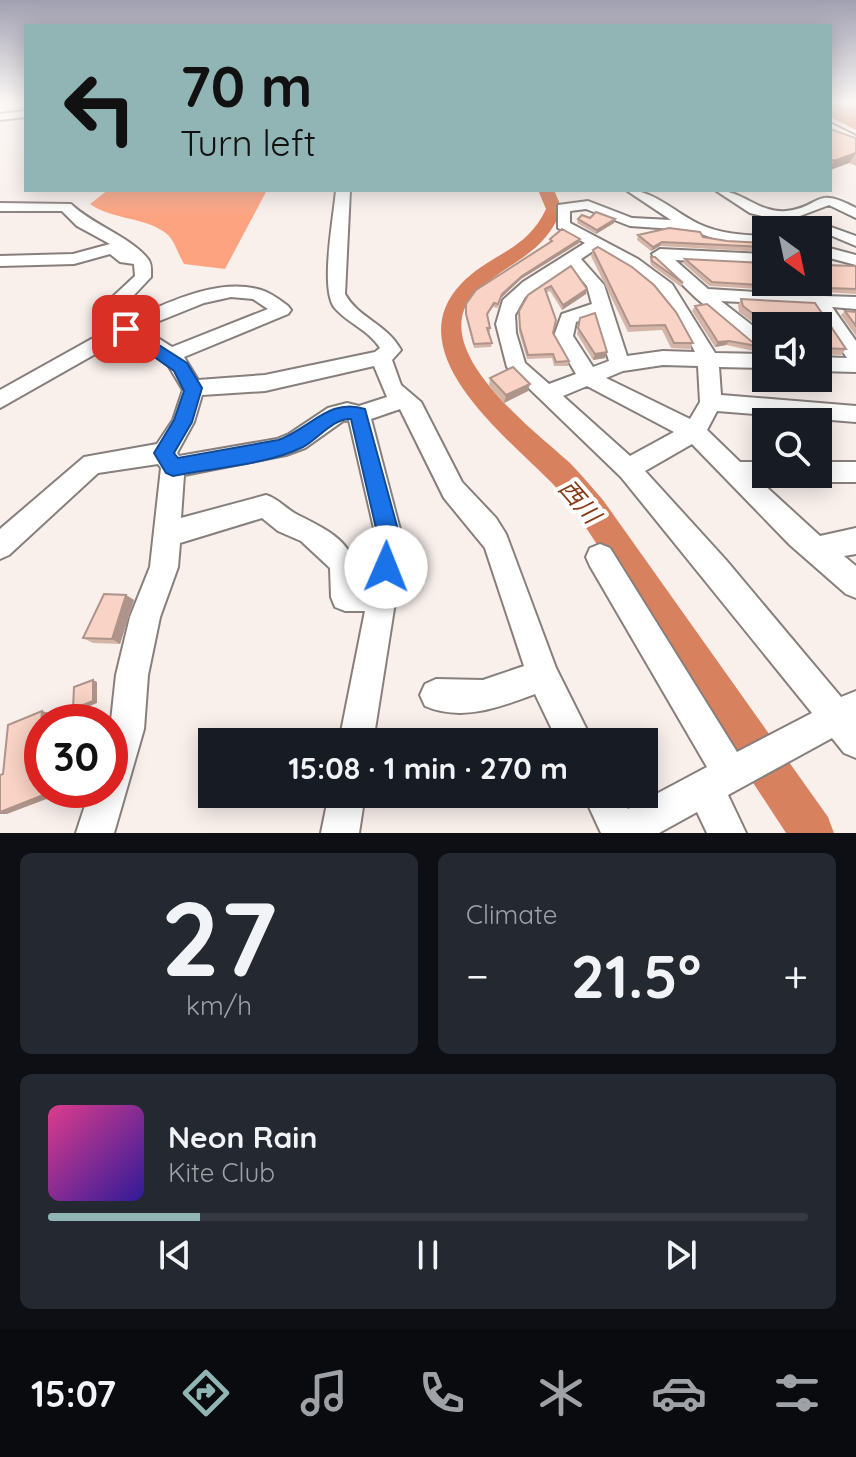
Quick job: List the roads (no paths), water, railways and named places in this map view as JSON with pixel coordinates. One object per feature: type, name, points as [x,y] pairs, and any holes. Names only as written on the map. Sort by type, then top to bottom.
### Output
[{"type":"street","points":[[0,207],[66,207],[82,223],[119,243],[142,262],[143,277],[111,308],[109,316],[181,367],[188,384],[194,388],[265,383],[381,358],[391,350],[371,325],[340,304],[336,294],[343,192]]},
{"type":"street","points":[[636,192],[699,232],[752,240]]},
{"type":"street","points":[[725,192],[755,210],[786,216],[830,200],[856,214]]},
{"type":"street","points":[[628,469],[694,432],[711,402],[708,358],[685,315],[666,288],[632,262],[563,225],[563,208],[588,205],[630,222],[691,226]]},
{"type":"street","points":[[832,232],[856,241]]},
{"type":"street","points":[[597,242],[512,300],[504,316],[517,367],[585,426],[628,469],[849,722],[718,781],[621,833],[608,808]]},
{"type":"street","points":[[0,261],[84,258],[114,249],[142,273]]},
{"type":"street","points":[[752,258],[660,254],[702,294],[752,335]]},
{"type":"street","points":[[832,254],[856,262]]},
{"type":"street","points":[[573,259],[595,285],[620,364]]},
{"type":"street","points":[[832,263],[856,262]]},
{"type":"street","points":[[195,300],[190,294],[200,276]]},
{"type":"street","points":[[0,400],[126,329],[195,300],[216,294],[255,294],[282,310],[168,356]]},
{"type":"street","points":[[702,294],[856,303]]},
{"type":"street","points":[[815,296],[856,356]]},
{"type":"street","points":[[603,306],[568,318],[563,336],[589,378],[694,432],[816,550],[856,584]]},
{"type":"street","points":[[381,358],[392,389],[413,408],[453,490],[487,527],[497,543],[543,676],[569,728]]},
{"type":"street","points":[[546,394],[620,364],[663,358],[752,360]]},
{"type":"street","points":[[832,364],[856,365]]},
{"type":"street","points":[[128,718],[132,675],[145,617],[164,567],[168,534],[168,460],[194,388]]},
{"type":"street","points":[[0,546],[92,464],[168,460],[278,448],[297,441],[336,414],[347,411],[359,414],[404,400]]},
{"type":"street","points":[[711,402],[856,414]]},
{"type":"street","points":[[358,728],[389,537],[359,414]]},
{"type":"street","points":[[737,472],[752,472]]},
{"type":"street","points":[[832,472],[856,472]]},
{"type":"street","points":[[168,534],[266,506],[287,523],[310,532],[343,562],[345,597],[382,596]]},
{"type":"street","points":[[816,550],[856,541]]},
{"type":"street","points":[[600,557],[718,781],[727,833]]},
{"type":"street","points":[[436,695],[483,696],[543,676]]},
{"type":"street","points":[[95,833],[103,808]]},
{"type":"street","points":[[340,833],[344,808]]},
{"type":"waterway","name":"西川","points":[[547,192],[554,209],[545,230],[529,246],[470,286],[457,302],[451,324],[456,352],[465,371],[489,404],[564,476],[592,510],[812,833]]}]
